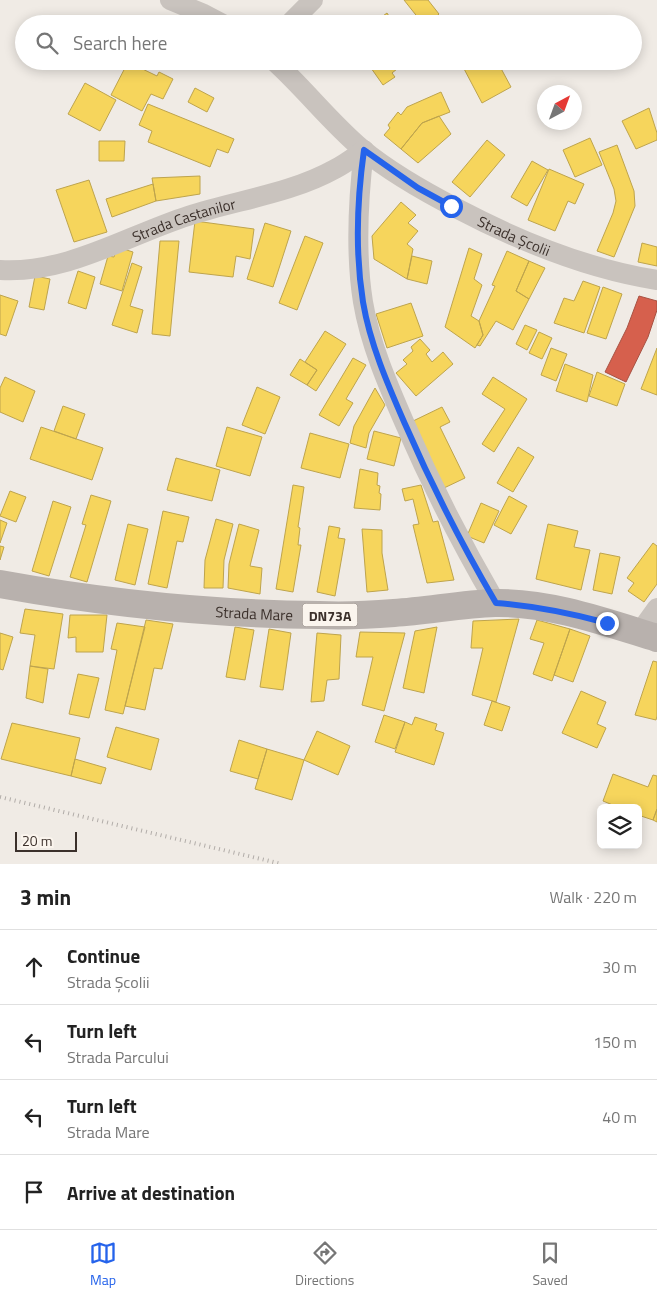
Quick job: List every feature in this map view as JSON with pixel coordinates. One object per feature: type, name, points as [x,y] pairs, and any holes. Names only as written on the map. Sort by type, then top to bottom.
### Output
[{"type":"main road","name":"Strada Mare","points":[[0,584],[49,593],[146,605],[261,614],[320,616],[394,613],[496,603],[534,606],[569,613],[648,635]]},
{"type":"street","points":[[170,0],[206,15]]},
{"type":"street","points":[[298,15],[314,0]]},
{"type":"street","name":"Strada Școlii","points":[[283,70],[332,121],[364,150],[418,188],[486,224],[582,262],[630,276],[657,280]]},
{"type":"street","points":[[364,150],[358,192],[358,237],[363,302],[376,355],[426,471],[466,552],[496,603]]},
{"type":"street","name":"Strada Castanilor","points":[[0,270],[29,270],[64,263],[186,216],[314,179],[336,169],[364,150]]},
{"type":"street","points":[[648,635],[657,608]]},
{"type":"building: Homes","points":[[404,0],[428,0],[439,14],[438,15],[416,15]]},
{"type":"building: Homes","points":[[124,70],[145,70],[157,76],[159,72],[173,79],[163,99],[151,94],[142,111],[111,95]]},
{"type":"building: Homes","points":[[372,70],[396,70],[392,73],[395,77],[383,85]]},
{"type":"building: Homes","points":[[465,70],[502,70],[511,87],[482,103]]},
{"type":"building: Homes","points":[[85,83],[116,100],[100,131],[68,114]]},
{"type":"building: Homes","points":[[195,88],[214,98],[207,112],[188,102]]},
{"type":"building: Homes","points":[[441,92],[450,112],[422,123],[401,149],[384,135],[390,128],[388,125],[398,112],[401,115],[407,107]]},
{"type":"building: Homes","points":[[148,104],[234,139],[228,153],[217,149],[210,167],[148,142],[152,131],[139,125]]},
{"type":"building: Homes","points":[[649,108],[657,133],[657,140],[636,149],[622,121]]},
{"type":"building: Homes","points":[[439,116],[451,134],[418,163],[401,149],[422,123]]},
{"type":"building: Homes","points":[[590,138],[602,165],[575,177],[563,150]]},
{"type":"building: Homes","points":[[487,140],[505,155],[470,197],[452,182]]},
{"type":"building: Homes","points":[[99,141],[125,141],[124,161],[99,161]]},
{"type":"building: Homes","points":[[617,145],[634,191],[635,206],[614,257],[597,251],[616,201],[614,189],[599,152]]},
{"type":"building: Homes","points":[[532,161],[548,170],[527,206],[511,197]]},
{"type":"building: Homes","points":[[549,169],[584,184],[575,204],[568,201],[555,231],[528,220]]},
{"type":"building: Homes","points":[[200,176],[200,194],[156,201],[152,178]]},
{"type":"building: Homes","points":[[89,180],[107,232],[74,242],[56,190]]},
{"type":"building: Homes","points":[[153,184],[156,201],[112,217],[106,199]]},
{"type":"building: Homes","points":[[401,202],[416,215],[408,223],[418,231],[407,244],[413,249],[407,279],[374,259],[372,236]]},
{"type":"building: Homes","points":[[195,221],[254,229],[250,259],[236,256],[233,277],[189,272]]},
{"type":"building: Homes","points":[[265,223],[291,231],[273,287],[247,279]]},
{"type":"building: Homes","points":[[305,236],[323,243],[297,310],[279,303]]},
{"type":"building: Homes","points":[[160,241],[179,241],[170,336],[152,334]]},
{"type":"building: Homes","points":[[642,243],[657,247],[657,266],[638,262]]},
{"type":"building: Homes","points":[[117,247],[133,252],[122,291],[100,284],[108,256],[114,257]]},
{"type":"building: Homes","points":[[469,248],[482,254],[474,279],[482,285],[471,316],[479,321],[483,335],[475,348],[445,327]]},
{"type":"building: Homes","points":[[507,251],[529,261],[516,291],[529,299],[513,330],[496,321],[480,346],[477,345],[483,335],[479,321],[495,286],[492,285]]},
{"type":"building: Homes","points":[[412,256],[432,261],[427,284],[407,279]]},
{"type":"building: Homes","points":[[529,261],[545,268],[529,299],[516,291]]},
{"type":"building: Homes","points":[[132,263],[142,267],[130,306],[143,310],[137,333],[112,325]]},
{"type":"building: Homes","points":[[78,271],[95,277],[86,309],[68,303]]},
{"type":"building: Homes","points":[[35,276],[50,279],[44,310],[29,307]]},
{"type":"building: Homes","points":[[583,281],[600,287],[584,333],[554,323],[564,298],[574,301]]},
{"type":"building: Homes","points":[[603,287],[622,294],[606,339],[587,333]]},
{"type":"building: Homes","points":[[0,295],[18,301],[6,336],[0,334]]},
{"type":"building: Homes","points":[[411,303],[423,336],[387,348],[376,314]]},
{"type":"building: Homes","points":[[525,325],[537,330],[527,350],[516,344]]},
{"type":"building: Homes","points":[[325,331],[346,344],[316,391],[307,385],[317,370],[305,362]]},
{"type":"building: Homes","points":[[539,332],[552,338],[542,359],[529,353]]},
{"type":"building: Homes","points":[[420,339],[430,350],[426,354],[432,362],[443,352],[453,364],[416,396],[396,373],[407,364],[403,360],[413,351],[411,347]]},
{"type":"building: Homes","points":[[551,348],[567,354],[556,381],[541,375]]},
{"type":"building: Homes","points":[[657,348],[657,395],[641,389]]},
{"type":"building: Homes","points":[[353,358],[366,365],[346,399],[353,403],[339,426],[319,415]]},
{"type":"building: Homes","points":[[300,359],[317,370],[307,385],[290,375]]},
{"type":"building: Homes","points":[[565,364],[593,375],[587,402],[556,391]]},
{"type":"building: Homes","points":[[597,372],[625,384],[617,406],[589,396]]},
{"type":"building: Homes","points":[[5,377],[35,391],[23,422],[0,412],[0,388]]},
{"type":"building: Homes","points":[[493,377],[527,399],[494,452],[482,444],[505,409],[482,394]]},
{"type":"building: Homes","points":[[257,387],[280,397],[265,434],[242,425]]},
{"type":"building: Homes","points":[[375,388],[385,405],[369,433],[366,448],[350,443],[354,426]]},
{"type":"building: Homes","points":[[63,406],[85,414],[76,439],[54,431]]},
{"type":"building: Homes","points":[[442,407],[450,422],[440,427],[465,478],[444,488],[411,422]]},
{"type":"building: Homes","points":[[41,427],[103,448],[92,480],[30,459]]},
{"type":"building: Homes","points":[[227,427],[262,437],[250,476],[216,466]]},
{"type":"building: Homes","points":[[374,431],[401,438],[394,466],[367,459]]},
{"type":"building: Homes","points":[[310,433],[349,444],[340,478],[301,468]]},
{"type":"building: Homes","points":[[518,447],[534,457],[513,492],[497,483]]},
{"type":"building: Homes","points":[[176,458],[220,470],[212,501],[167,490]]},
{"type":"building: Homes","points":[[360,469],[378,473],[377,485],[380,486],[379,493],[381,494],[380,510],[354,508]]},
{"type":"building: Homes","points":[[293,485],[304,487],[298,527],[300,528],[298,545],[301,545],[293,592],[276,589]]},
{"type":"building: Homes","points":[[421,485],[433,522],[438,521],[454,580],[427,583],[413,525],[419,524],[413,499],[405,501],[402,489]]},
{"type":"building: Homes","points":[[10,491],[26,497],[16,522],[0,516]]},
{"type":"building: Homes","points":[[91,495],[111,501],[87,582],[70,577],[86,525],[82,524]]},
{"type":"building: Homes","points":[[509,496],[527,506],[511,534],[494,525]]},
{"type":"building: Homes","points":[[53,501],[71,507],[49,576],[32,571]]},
{"type":"building: Homes","points":[[481,503],[499,511],[484,543],[467,536]]},
{"type":"building: Homes","points":[[163,511],[189,517],[183,542],[177,541],[167,588],[148,584]]},
{"type":"building: Homes","points":[[216,519],[233,524],[224,560],[223,588],[204,588],[205,560]]},
{"type":"building: Homes","points":[[0,520],[7,523],[0,543]]},
{"type":"building: Homes","points":[[128,524],[148,529],[135,585],[115,580]]},
{"type":"building: Homes","points":[[239,524],[259,530],[250,566],[262,568],[260,594],[228,588],[229,564]]},
{"type":"building: Homes","points":[[548,524],[578,531],[574,547],[590,550],[581,590],[536,579]]},
{"type":"building: Homes","points":[[329,526],[340,528],[338,538],[345,539],[335,596],[317,592]]},
{"type":"building: Homes","points":[[362,529],[382,530],[382,553],[388,590],[367,592]]},
{"type":"building: Homes","points":[[653,543],[657,546],[657,584],[644,602],[628,591],[634,583],[627,578]]},
{"type":"building: Homes","points":[[0,546],[4,547],[0,560]]},
{"type":"building: Homes","points":[[600,553],[620,557],[612,594],[593,590]]},
{"type":"building: Homes","points":[[25,609],[63,614],[54,669],[30,666],[35,635],[20,633]]},
{"type":"building: Homes","points":[[70,615],[107,615],[103,652],[76,652],[76,637],[68,638]]},
{"type":"building: Homes","points":[[519,619],[496,702],[472,695],[483,648],[471,648],[473,621]]},
{"type":"building: Homes","points":[[146,620],[173,624],[162,669],[154,668],[145,710],[125,706]]},
{"type":"building: Homes","points":[[537,620],[570,629],[552,681],[533,674],[544,643],[530,639]]},
{"type":"building: Homes","points":[[117,623],[145,627],[123,714],[105,710],[117,650],[111,649]]},
{"type":"building: Homes","points":[[235,627],[254,630],[245,680],[226,677]]},
{"type":"building: Homes","points":[[437,627],[424,693],[403,688],[415,631]]},
{"type":"building: Homes","points":[[269,629],[291,633],[283,690],[260,687]]},
{"type":"building: Homes","points":[[570,629],[590,636],[573,682],[554,675]]},
{"type":"building: Homes","points":[[360,632],[405,633],[384,711],[362,705],[373,657],[356,657]]},
{"type":"building: Homes","points":[[0,633],[13,637],[3,670],[0,669]]},
{"type":"building: Homes","points":[[317,633],[341,635],[339,679],[327,680],[324,701],[311,702]]},
{"type":"building: Homes","points":[[653,661],[657,662],[656,720],[635,715]]},
{"type":"building: Homes","points":[[30,666],[48,669],[43,703],[26,698]]},
{"type":"building: Homes","points":[[78,674],[99,678],[89,718],[69,714]]},
{"type":"building: Homes","points":[[581,691],[606,702],[597,724],[606,728],[597,748],[562,733]]},
{"type":"building: Homes","points":[[492,701],[510,707],[502,731],[484,725]]},
{"type":"building: Homes","points":[[384,715],[405,722],[395,749],[375,742]]},
{"type":"building: Homes","points":[[415,717],[437,724],[435,730],[444,733],[434,765],[395,752],[405,722],[412,725]]},
{"type":"building: Homes","points":[[12,723],[80,738],[71,776],[1,759]]},
{"type":"building: Homes","points":[[116,727],[159,739],[151,770],[107,757]]},
{"type":"building: Homes","points":[[317,731],[350,746],[338,775],[304,760]]},
{"type":"building: Homes","points":[[239,740],[267,749],[258,779],[230,771]]},
{"type":"building: Homes","points":[[267,749],[304,760],[292,800],[255,789]]},
{"type":"building: Homes","points":[[75,759],[106,768],[101,784],[71,776]]},
{"type":"building: Homes","points":[[613,774],[648,787],[653,775],[657,776],[657,809],[653,820],[642,816],[642,804],[610,804],[603,801]]},
{"type":"building: Homes","points":[[657,809],[657,822],[653,820]]},
{"type":"building: Shops","points":[[639,296],[657,301],[657,310],[648,337],[626,382],[605,372],[627,328]]},
{"type":"railway","points":[[0,797],[282,864]]},
{"type":"route","points":[[451,206],[418,188],[364,150],[358,192],[358,237],[363,302],[376,355],[426,471],[466,552],[496,603],[534,606],[607,623]]}]
